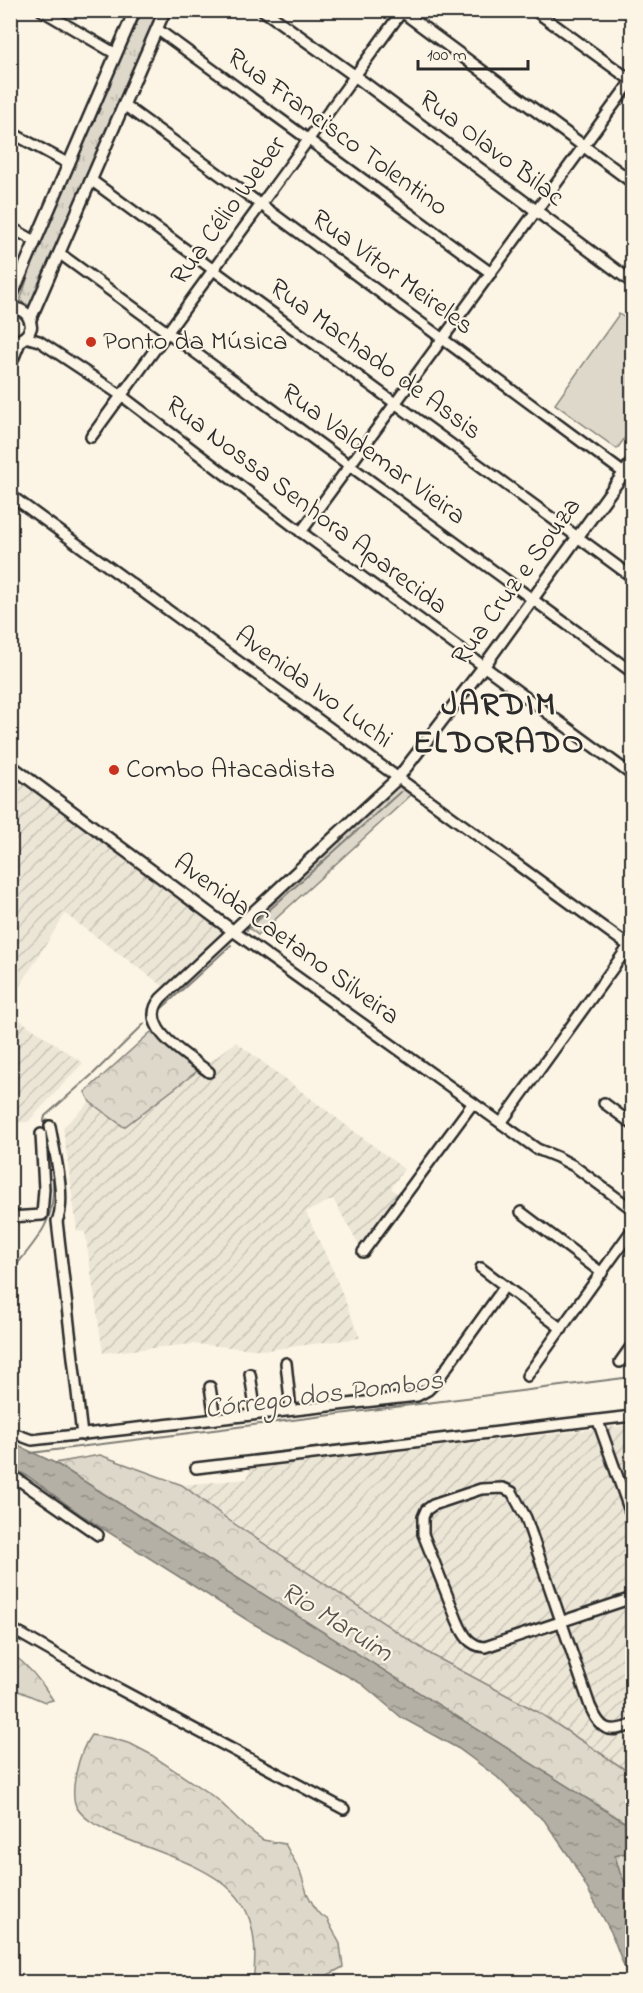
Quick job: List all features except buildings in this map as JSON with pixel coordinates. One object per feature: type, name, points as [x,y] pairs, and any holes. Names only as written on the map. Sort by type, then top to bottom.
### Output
[{"type":"main road","points":[[10,300],[135,10]]},
{"type":"main road","points":[[10,366],[18,340],[31,324],[59,253],[165,10]]},
{"type":"main road","name":"Rua Olavo Bilac","points":[[263,10],[633,282]]},
{"type":"main road","points":[[402,11],[633,182]]},
{"type":"main road","points":[[10,309],[21,310],[27,314],[31,324]]},
{"type":"main road","name":"Rua Cruz e Souza","points":[[233,931],[398,778],[484,666],[578,537],[629,476],[633,462]]},
{"type":"main road","name":"Avenida Caetano Silveira","points":[[10,765],[233,931]]},
{"type":"street","points":[[41,10],[116,54]]},
{"type":"street","points":[[301,532],[632,81],[534,10]]},
{"type":"street","name":"Rua Célio Weber","points":[[91,437],[402,11]]},
{"type":"street","name":"Rua Francisco Tolentino","points":[[157,29],[491,273]]},
{"type":"street","name":"Rua Vítor Meireles","points":[[124,105],[629,476]]},
{"type":"street","points":[[10,132],[69,164]]},
{"type":"street","name":"Rua Machado de Assis","points":[[91,180],[633,577]]},
{"type":"street","points":[[10,227],[35,241]]},
{"type":"street","name":"Rua Valdemar Vieira","points":[[59,253],[633,672]]},
{"type":"street","name":"Rua Nossa Senhora Aparecida","points":[[31,324],[39,341]]},
{"type":"street","name":"Rua Nossa Senhora Aparecida","points":[[18,340],[39,341],[122,396],[301,532],[633,775]]},
{"type":"street","name":"Avenida Ivo Luchi","points":[[10,495],[629,946],[501,1123]]},
{"type":"street","points":[[209,1072],[159,1032],[154,1017],[155,1008],[161,998],[233,931]]},
{"type":"street","name":"Avenida Caetano Silveira","points":[[233,931],[537,1149],[574,1166],[633,1209]]},
{"type":"street","points":[[363,1252],[473,1103]]},
{"type":"street","points":[[604,1103],[633,1124]]},
{"type":"street","points":[[50,1126],[61,1207],[56,1221],[82,1435]]},
{"type":"street","points":[[41,1134],[43,1216]]},
{"type":"street","points":[[521,1212],[602,1273]]},
{"type":"street","points":[[10,1217],[43,1216],[56,1221]]},
{"type":"street","points":[[527,1376],[633,1230]]},
{"type":"street","points":[[481,1268],[561,1329]]},
{"type":"street","points":[[10,1432],[32,1440],[422,1394],[437,1381],[506,1286]]},
{"type":"street","points":[[620,1362],[633,1345]]},
{"type":"street","points":[[286,1363],[291,1410]]},
{"type":"street","points":[[250,1374],[256,1414]]},
{"type":"street","points":[[210,1387],[215,1419]]},
{"type":"street","points":[[196,1468],[633,1416]]},
{"type":"street","points":[[598,1420],[633,1517]]},
{"type":"street","points":[[10,1474],[98,1535]]},
{"type":"street","points":[[633,1598],[562,1622],[485,1647],[477,1647],[470,1642],[460,1627],[423,1534],[423,1517],[426,1510],[434,1505],[481,1488],[503,1488],[512,1492],[518,1501],[562,1622],[590,1706],[602,1725],[609,1730],[618,1730],[633,1725]]},
{"type":"street","points":[[10,1628],[98,1678],[344,1809]]},
{"type":"shaded area","points":[[11,769],[228,931],[166,988],[65,914],[11,1000]]},
{"type":"shaded area","points":[[11,1014],[83,1063],[28,1122],[11,1123]]},
{"type":"shaded area","points":[[236,1042],[404,1169],[391,1188],[399,1195],[360,1247],[333,1199],[306,1212],[360,1338],[267,1350],[192,1344],[103,1353],[85,1232],[77,1231],[63,1127],[90,1102],[124,1127]]},
{"type":"shaded area","points":[[632,1425],[632,1774],[538,1712],[432,1655],[230,1521],[182,1485],[247,1479],[250,1468]]},
{"type":"green space","points":[[143,11],[159,11],[34,308],[20,301],[38,246],[124,47]]},
{"type":"green space","points":[[619,314],[632,323],[632,428],[617,449],[555,404]]},
{"type":"green space","points":[[395,783],[411,795],[258,935],[246,926]]},
{"type":"green space","points":[[151,1032],[200,1069],[124,1127],[90,1102],[85,1092]]},
{"type":"green space","points":[[100,1455],[182,1485],[230,1521],[432,1655],[538,1712],[632,1774],[632,1827],[55,1463]]},
{"type":"green space","points":[[10,1652],[34,1674],[53,1700],[45,1702],[11,1688]]},
{"type":"green space","points":[[91,1735],[131,1744],[150,1754],[217,1799],[263,1840],[285,1844],[300,1871],[307,1893],[317,1912],[327,1919],[340,1944],[343,1967],[315,1982],[253,1982],[255,1959],[253,1934],[241,1901],[233,1892],[206,1872],[101,1827],[88,1819],[75,1805],[76,1773]]},
{"type":"green space","points":[[624,1853],[632,1857],[632,1895],[620,1873],[615,1856]]},
{"type":"water","points":[[10,1442],[55,1463],[632,1827],[632,1857],[624,1853],[615,1856],[620,1873],[632,1895],[632,1982],[630,1982],[611,1932],[571,1859],[544,1820],[497,1777],[459,1749],[402,1718],[362,1684],[252,1623],[83,1516],[29,1477],[11,1467]]},
{"type":"waterway","points":[[247,930],[400,792]]},
{"type":"waterway","points":[[160,1010],[231,945]]},
{"type":"waterway","points":[[10,1273],[46,1223],[53,1199],[51,1159],[45,1116],[93,1074],[144,1024]]},
{"type":"waterway","name":"Córrego dos Pombos","points":[[31,1453],[632,1377]]},
{"type":"place","name":"Ponto da Música","points":[[91,342]]},
{"type":"place","name":"Combo Atacadista","points":[[114,770]]},
{"type":"district","name":"JARDIM ELDORADO","points":[[499,725]]},
{"type":"water label","name":"Rio Maruim","points":[[336,1623]]}]
